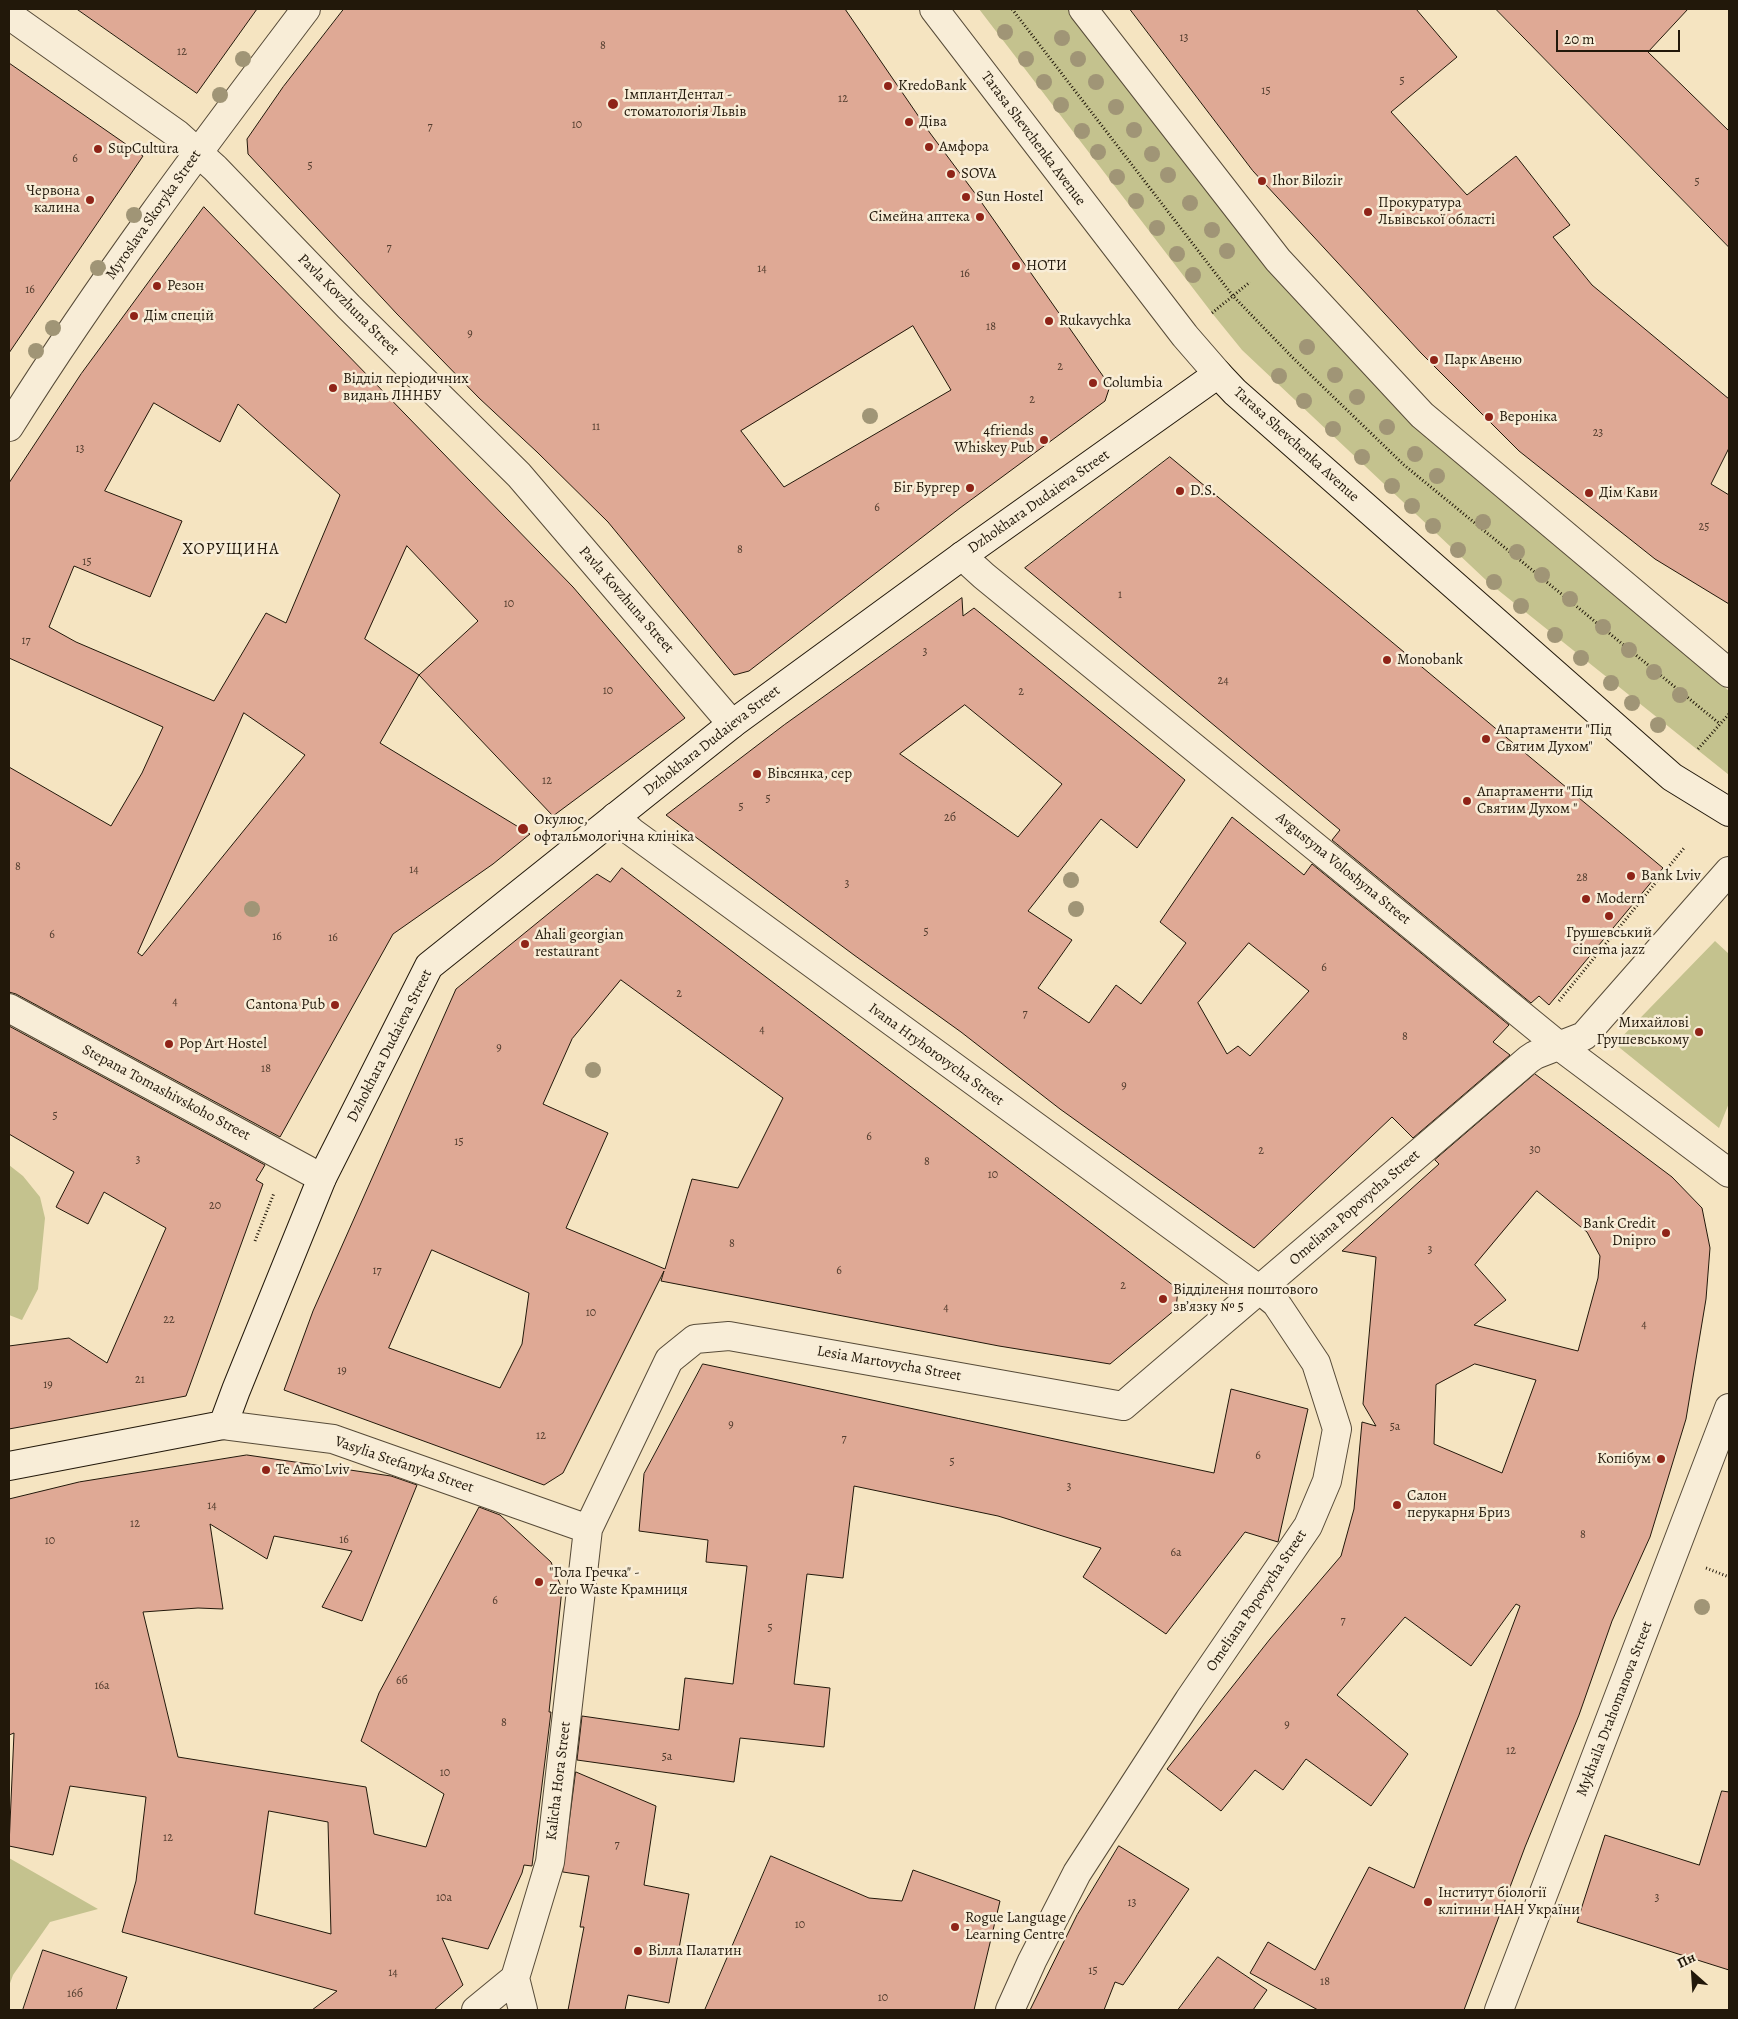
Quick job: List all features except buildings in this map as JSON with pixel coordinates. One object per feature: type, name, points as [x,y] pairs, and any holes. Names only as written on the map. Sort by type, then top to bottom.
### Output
[{"type":"street","name":"Myroslava Skoryka Street","points":[[9,426],[53,356],[199,152],[306,9]]},
{"type":"street","name":"Tarasa Shevchenka Avenue","points":[[934,9],[1185,336],[1218,374],[1672,778],[1729,812]]},
{"type":"street","points":[[1083,9],[1278,260],[1422,416],[1729,673]]},
{"type":"street","name":"Pavla Kovzhuna Street","points":[[9,15],[177,134],[199,152],[348,307],[519,475],[732,724]]},
{"type":"street","name":"Dzhokhara Dudaieva Street","points":[[223,1425],[322,1178],[430,966],[732,724],[962,556],[1218,374]]},
{"type":"street","name":"Avgustyna Voloshyna Street","points":[[962,556],[984,576],[1558,1045],[1729,1173]]},
{"type":"street","name":"Ivana Hryhorovycha Street","points":[[615,817],[656,850],[1260,1290]]},
{"type":"street","name":"Omeliana Popovycha Street","points":[[1010,2010],[1077,1873],[1178,1716],[1308,1526],[1327,1481],[1337,1430],[1316,1363],[1276,1303],[1260,1290],[1534,1055],[1584,1036],[1729,871]]},
{"type":"street","name":"Stepana Tomashivskoho Street","points":[[9,1008],[322,1178]]},
{"type":"street","name":"Lesia Martovycha Street","points":[[588,1529],[669,1360],[695,1339],[729,1336],[1123,1406],[1260,1290]]},
{"type":"street","name":"Mykhaila Drahomanova Street","points":[[1499,2010],[1729,1408]]},
{"type":"street","name":"Vasylia Stefanyka Street","points":[[9,1466],[223,1425],[333,1439],[588,1529]]},
{"type":"street","name":"Kalicha Hora Street","points":[[515,1978],[550,1862],[588,1529]]},
{"type":"street","points":[[476,2010],[515,1978],[523,2010]]},
{"type":"path","points":[[1212,313],[1255,278]]},
{"type":"path","points":[[1698,749],[1729,714]]},
{"type":"path","points":[[1554,1006],[1684,848]]},
{"type":"path","points":[[1705,1568],[1729,1577]]},
{"type":"shaded area","points":[[979,9],[1072,9],[1429,434],[1729,691],[1729,775],[1488,582],[1242,350]]},
{"type":"shaded area","points":[[1715,941],[1729,954],[1729,1103],[1719,1128],[1615,1044]]},
{"type":"shaded area","points":[[9,1165],[23,1176],[40,1197],[45,1218],[38,1289],[22,1320],[9,1315]]},
{"type":"shaded area","points":[[9,1858],[98,1909],[50,1922],[13,1975],[9,1986]]},
{"type":"place","name":"KredoBank","points":[[888,86]]},
{"type":"place","name":"ІмплантДентал - стоматологія Львів","points":[[613,104]]},
{"type":"place","name":"Діва","points":[[909,122]]},
{"type":"place","name":"Амфора","points":[[929,147]]},
{"type":"place","name":"SupCultura","points":[[98,149]]},
{"type":"place","name":"SOVA","points":[[951,174]]},
{"type":"place","name":"Ihor Bilozir","points":[[1262,181]]},
{"type":"place","name":"Sun Hostel","points":[[966,197]]},
{"type":"place","name":"Червона калина","points":[[90,200]]},
{"type":"place","name":"Прокуратура Львівської області","points":[[1368,212]]},
{"type":"place","name":"Сімейна аптека","points":[[980,217]]},
{"type":"place","name":"НОТИ","points":[[1016,266]]},
{"type":"place","name":"Резон","points":[[157,286]]},
{"type":"place","name":"Дiм спецiй","points":[[134,316]]},
{"type":"place","name":"Rukavychka","points":[[1049,321]]},
{"type":"place","name":"Парк Авеню","points":[[1434,360]]},
{"type":"place","name":"Columbia","points":[[1093,383]]},
{"type":"place","name":"Відділ періодичних видань ЛННБУ","points":[[333,388]]},
{"type":"place","name":"Вероніка","points":[[1489,417]]},
{"type":"place","name":"4friends Whiskey Pub","points":[[1044,440]]},
{"type":"place","name":"Біг Бургер","points":[[970,488]]},
{"type":"place","name":"D.S.","points":[[1180,491]]},
{"type":"place","name":"Дім Кави","points":[[1589,493]]},
{"type":"place","name":"Monobank","points":[[1387,660]]},
{"type":"place","name":"Апартаменти \"Під Святим Духом\"","points":[[1486,739]]},
{"type":"place","name":"Вівсянка, сер","points":[[757,774]]},
{"type":"place","name":"Апартаменти \"Під Святим Духом \"","points":[[1467,801]]},
{"type":"place","name":"Окулюс, офтальмологічна клініка","points":[[523,829]]},
{"type":"place","name":"Bank Lviv","points":[[1631,876]]},
{"type":"place","name":"Modern","points":[[1586,899]]},
{"type":"place","name":"Грушевський cinema jazz","points":[[1609,916]]},
{"type":"place","name":"Ahali georgian restaurant","points":[[525,944]]},
{"type":"place","name":"Cantona Pub","points":[[335,1005]]},
{"type":"place","name":"Михайлові Грушевському","points":[[1699,1032]]},
{"type":"place","name":"Pop Art Hostel","points":[[169,1044]]},
{"type":"place","name":"Bank Credit Dnipro","points":[[1666,1233]]},
{"type":"place","name":"Відділення поштового зв’язку № 5","points":[[1163,1299]]},
{"type":"place","name":"Копібум","points":[[1661,1459]]},
{"type":"place","name":"Te Amo Lviv","points":[[266,1470]]},
{"type":"place","name":"Салон перукарня Бриз","points":[[1397,1505]]},
{"type":"place","name":"\"Гола Гречка\" - Zero Waste Крамниця","points":[[539,1582]]},
{"type":"place","name":"Інститут біології клітини НАН України","points":[[1428,1902]]},
{"type":"place","name":"Rogue Language Learning Centre","points":[[955,1927]]},
{"type":"place","name":"Вілла Палатин","points":[[638,1951]]},
{"type":"district","name":"ХОРУЩИНА","points":[[231,550]]}]
